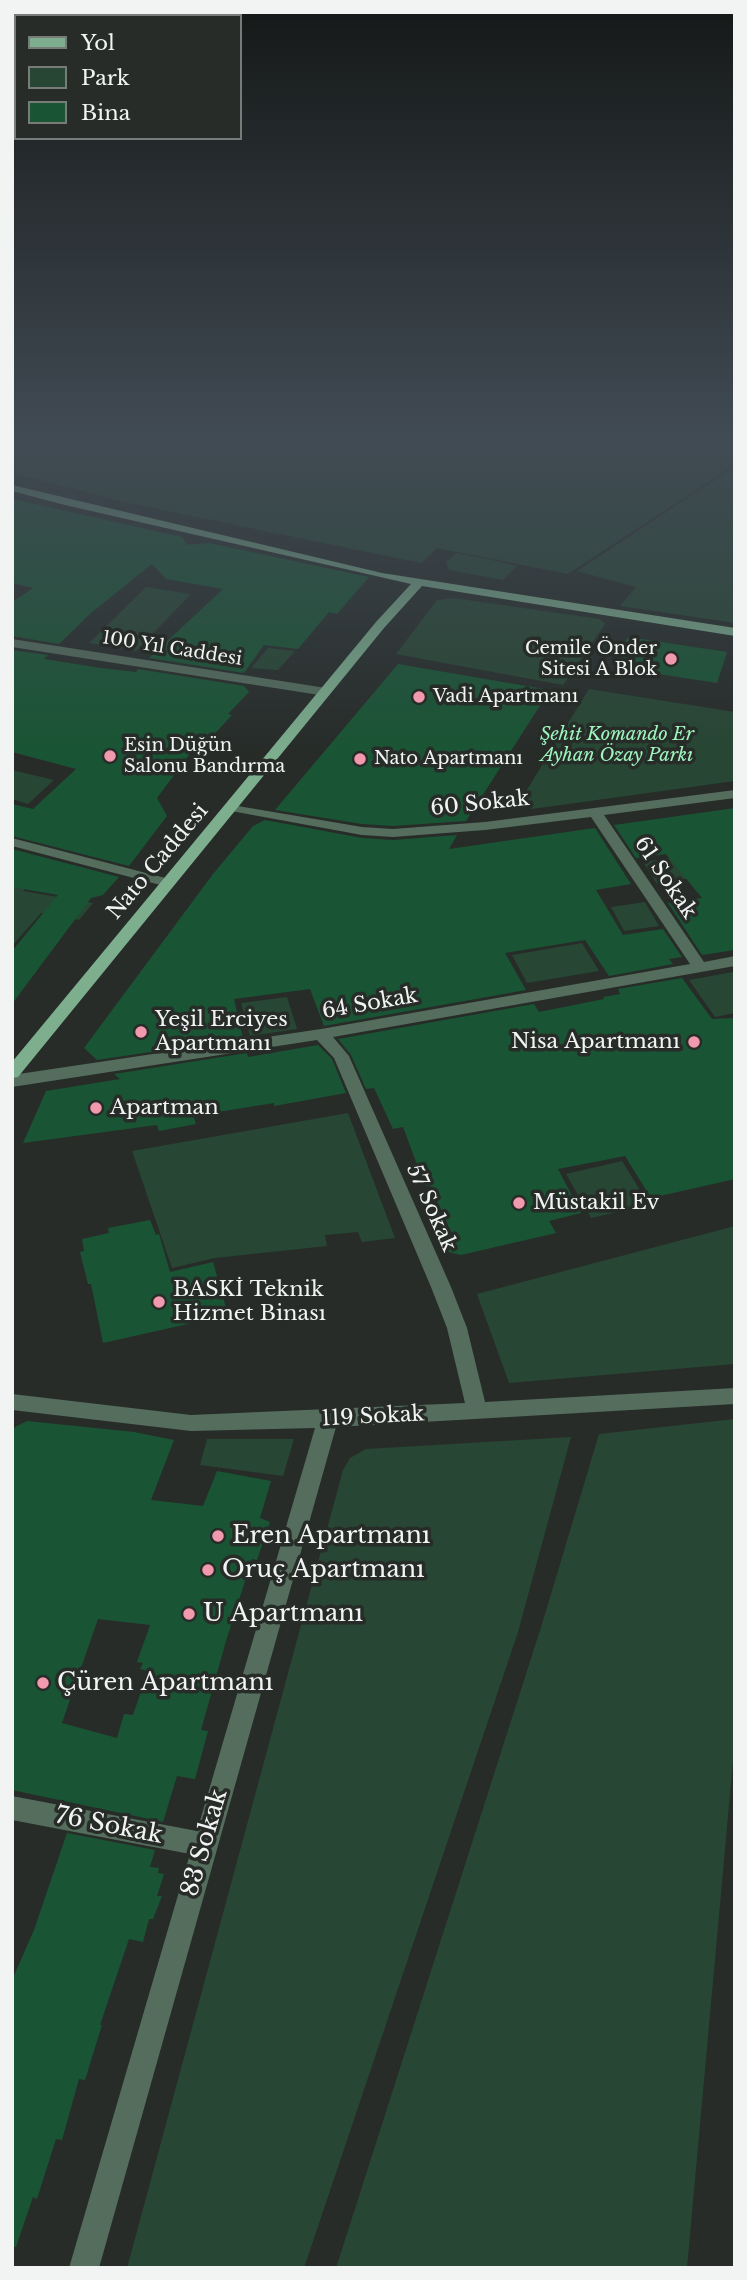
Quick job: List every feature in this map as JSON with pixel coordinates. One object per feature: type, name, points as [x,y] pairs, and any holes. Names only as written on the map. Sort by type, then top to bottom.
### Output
[{"type":"main road","points":[[229,541],[419,582],[735,632]]},
{"type":"main road","name":"Nato Caddesi","points":[[12,1073],[419,582]]},
{"type":"street","name":"100 Yıl Caddesi","points":[[12,643],[326,692]]},
{"type":"street","name":"60 Sokak","points":[[231,807],[362,831],[393,834],[735,794]]},
{"type":"street","name":"61 Sokak","points":[[595,812],[699,968]]},
{"type":"street","points":[[12,842],[168,883]]},
{"type":"street","name":"64 Sokak","points":[[12,1081],[321,1034],[735,961]]},
{"type":"street","name":"57 Sokak","points":[[321,1034],[341,1056],[441,1287],[457,1328],[477,1411]]},
{"type":"street","name":"119 Sokak","points":[[12,1402],[191,1423],[328,1419],[735,1396]]},
{"type":"street","name":"83 Sokak","points":[[84,2268],[328,1419]]},
{"type":"street","name":"76 Sokak","points":[[12,1808],[205,1845]]},
{"type":"green space","points":[[316,541],[617,541],[568,574],[437,548],[421,563]]},
{"type":"green space","points":[[622,541],[735,541],[735,623],[620,606],[636,587],[577,571]]},
{"type":"green space","points":[[457,553],[517,566],[503,580],[449,570],[446,562]]},
{"type":"green space","points":[[146,587],[191,594],[136,651],[89,643]]},
{"type":"green space","points":[[453,598],[600,619],[605,624],[563,685],[396,654],[437,600]]},
{"type":"green space","points":[[268,648],[295,651],[278,670],[251,668]]},
{"type":"green space","name":"Şehit Komando Er Ayhan Özay Parkı","points":[[589,689],[735,712],[735,781],[532,809],[520,801]]},
{"type":"green space","points":[[12,770],[54,780],[28,804],[12,799]]},
{"type":"green space","points":[[677,857],[691,878],[657,884],[643,862]]},
{"type":"green space","points":[[46,866],[23,891],[93,903],[79,920],[41,913],[12,946],[12,869]]},
{"type":"green space","points":[[645,902],[659,926],[624,931],[611,907]]},
{"type":"green space","points":[[582,943],[599,971],[527,983],[512,955]]},
{"type":"green space","points":[[733,972],[735,1013],[715,1017],[689,980]]},
{"type":"green space","points":[[287,997],[297,1029],[250,1036],[241,1003]]},
{"type":"green space","points":[[348,1113],[395,1238],[362,1242],[358,1232],[325,1235],[327,1246],[215,1258],[172,1268],[132,1151]]},
{"type":"green space","points":[[622,1161],[649,1205],[591,1218],[566,1174]]},
{"type":"green space","points":[[735,1226],[735,1364],[509,1383],[477,1294]]},
{"type":"green space","points":[[735,1419],[735,1739],[687,2268],[336,2268],[542,1624],[599,1434]]},
{"type":"green space","points":[[571,1437],[518,1632],[304,2268],[127,2268],[343,1470],[350,1458],[366,1449]]},
{"type":"green space","points":[[207,1439],[294,1439],[283,1476],[200,1465]]},
{"type":"building","points":[[12,541],[185,541],[187,545],[209,543],[369,577],[337,614],[329,612],[298,649],[264,645],[244,673],[149,658],[223,589],[166,579],[152,564],[91,613],[59,644],[12,636],[12,602],[33,588],[12,583]]},
{"type":"building","name":"Cemile Önder Sitesi A Blok","points":[[628,637],[727,652],[717,683],[613,667]]},
{"type":"building","points":[[12,650],[48,655],[44,659],[101,668],[136,672],[138,669],[244,686],[249,692],[208,741],[198,743],[157,798],[167,816],[129,866],[12,836],[12,804],[33,809],[76,769],[12,752]]},
{"type":"building","points":[[398,664],[550,690],[466,821],[393,826],[362,824],[275,810]]},
{"type":"building","points":[[735,808],[735,950],[702,955],[668,903],[702,898],[666,854],[636,858],[614,825]]},
{"type":"building","points":[[265,820],[362,838],[393,840],[457,835],[449,849],[595,828],[631,884],[596,890],[623,935],[663,929],[682,957],[669,959],[673,964],[609,976],[585,940],[505,953],[526,990],[324,1026],[310,989],[234,999],[243,1038],[97,1060],[84,1048],[213,874],[253,826]]},
{"type":"building","points":[[12,849],[119,877],[103,895],[91,898],[12,1004],[12,951],[58,895],[12,887]]},
{"type":"building","points":[[682,978],[712,1019],[735,1018],[735,1179],[651,1198],[625,1156],[558,1169],[581,1213],[549,1221],[556,1233],[461,1255],[448,1252],[440,1231],[449,1229],[430,1186],[425,1186],[403,1127],[393,1129],[374,1088],[366,1089],[351,1055],[338,1039],[534,1004],[539,1012],[604,999],[603,997],[620,994],[618,989]]},
{"type":"building","points":[[318,1045],[332,1059],[346,1093],[274,1106],[274,1103],[193,1116],[196,1124],[159,1131],[157,1125],[23,1143],[46,1091],[120,1079],[114,1074]]},
{"type":"building","name":"BASKİ Teknik Hizmet Binası","points":[[150,1220],[156,1235],[159,1234],[170,1272],[213,1262],[228,1315],[103,1343],[91,1284],[88,1284],[80,1252],[84,1251],[82,1239],[109,1233],[108,1228]]},
{"type":"building","points":[[27,1421],[134,1432],[174,1440],[151,1500],[203,1506],[217,1471],[271,1481],[260,1518],[270,1522],[257,1560],[252,1559],[226,1641],[201,1730],[208,1731],[195,1779],[177,1776],[163,1822],[12,1790],[12,1433],[15,1427]],"holes":[[[98,1619],[150,1625],[137,1662],[143,1663],[140,1669],[148,1671],[133,1715],[124,1714],[117,1738],[62,1723]]]},
{"type":"building","points":[[67,1833],[155,1850],[150,1867],[159,1868],[158,1873],[164,1874],[157,1896],[162,1896],[153,1919],[149,1919],[143,1942],[129,1939],[85,2080],[79,2079],[62,2140],[56,2139],[37,2199],[33,2197],[16,2247],[12,2246],[12,1980],[34,1930]]},
{"type":"place","name":"Cemile Önder Sitesi A Blok","points":[[671,659]]},
{"type":"place","name":"Vadi Apartmanı","points":[[419,697]]},
{"type":"place","name":"Esin Düğün Salonu Bandırma","points":[[110,756]]},
{"type":"place","name":"Nato Apartmanı","points":[[360,759]]},
{"type":"place","name":"Yeşil Erciyes Apartmanı","points":[[141,1032]]},
{"type":"place","name":"Nisa Apartmanı","points":[[694,1042]]},
{"type":"place","name":"Apartman","points":[[96,1108]]},
{"type":"place","name":"Müstakil Ev","points":[[519,1203]]},
{"type":"place","name":"BASKİ Teknik Hizmet Binası","points":[[159,1302]]},
{"type":"place","name":"Eren Apartmanı","points":[[218,1536]]},
{"type":"place","name":"Oruç Apartmanı","points":[[208,1570]]},
{"type":"place","name":"U Apartmanı","points":[[189,1614]]},
{"type":"place","name":"Çüren Apartmanı","points":[[43,1683]]}]
